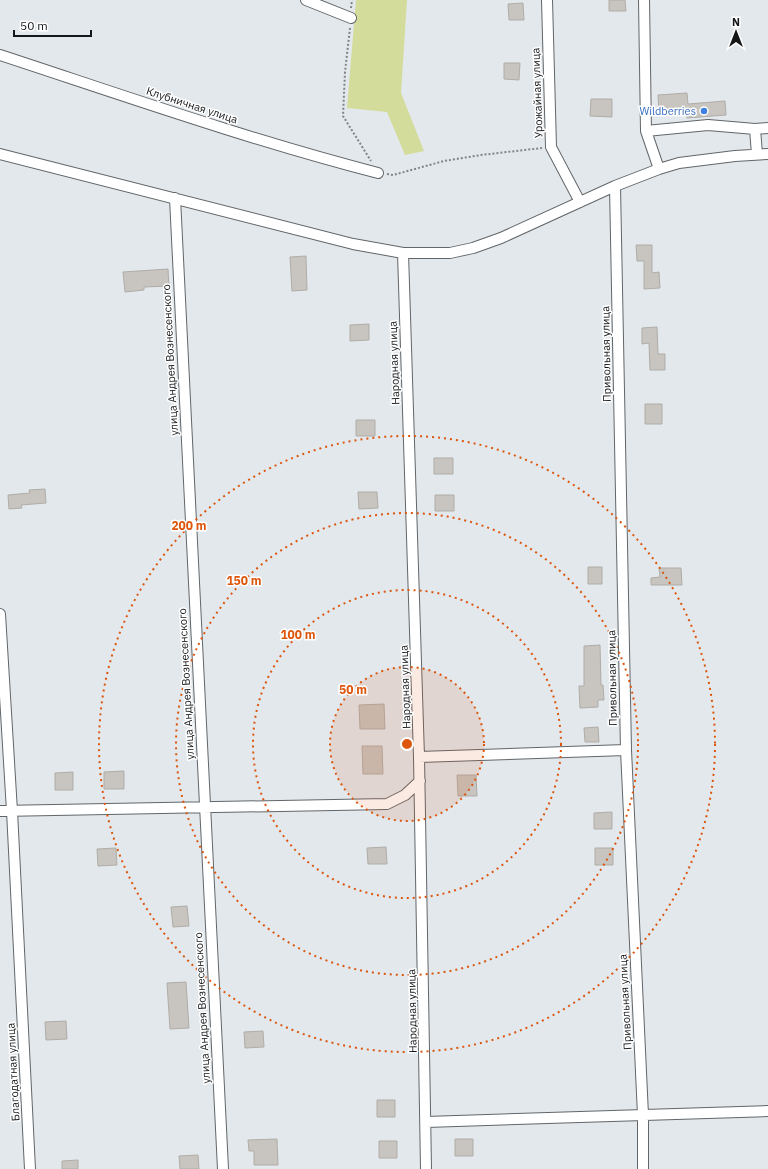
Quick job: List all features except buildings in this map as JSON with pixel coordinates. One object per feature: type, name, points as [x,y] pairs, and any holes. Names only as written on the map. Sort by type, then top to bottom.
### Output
[{"type":"street","points":[[306,0],[351,18]]},
{"type":"street","name":"Урожайная улица","points":[[547,0],[551,147],[580,202]]},
{"type":"street","points":[[644,0],[646,131],[659,169]]},
{"type":"street","name":"Клубничная улица","points":[[0,55],[313,156],[378,173]]},
{"type":"street","points":[[646,131],[708,125],[755,129],[768,128]]},
{"type":"street","points":[[755,129],[757,154]]},
{"type":"street","points":[[0,154],[353,244],[403,253],[450,253],[473,248],[501,238],[615,186],[659,169],[679,163],[768,154]]},
{"type":"street","name":"Привольная улица","points":[[615,186],[626,750],[643,1169]]},
{"type":"street","name":"улица Андрея Вознесенского","points":[[174,198],[223,1169]]},
{"type":"street","name":"Народная улица","points":[[403,253],[420,781],[426,1169]]},
{"type":"street","name":"Благодатная улица","points":[[0,614],[12,811],[30,1169]]},
{"type":"street","points":[[419,757],[626,750]]},
{"type":"street","points":[[0,811],[387,804],[405,796],[420,781]]},
{"type":"street","points":[[426,1122],[768,1111]]},
{"type":"path","points":[[352,0],[345,72],[343,116],[378,173],[393,175],[444,160],[481,154],[551,147]]},
{"type":"green space","points":[[356,0],[407,0],[401,93],[424,151],[405,155],[387,112],[347,108]]},
{"type":"place","name":"Wildberries","points":[[704,111]]}]
